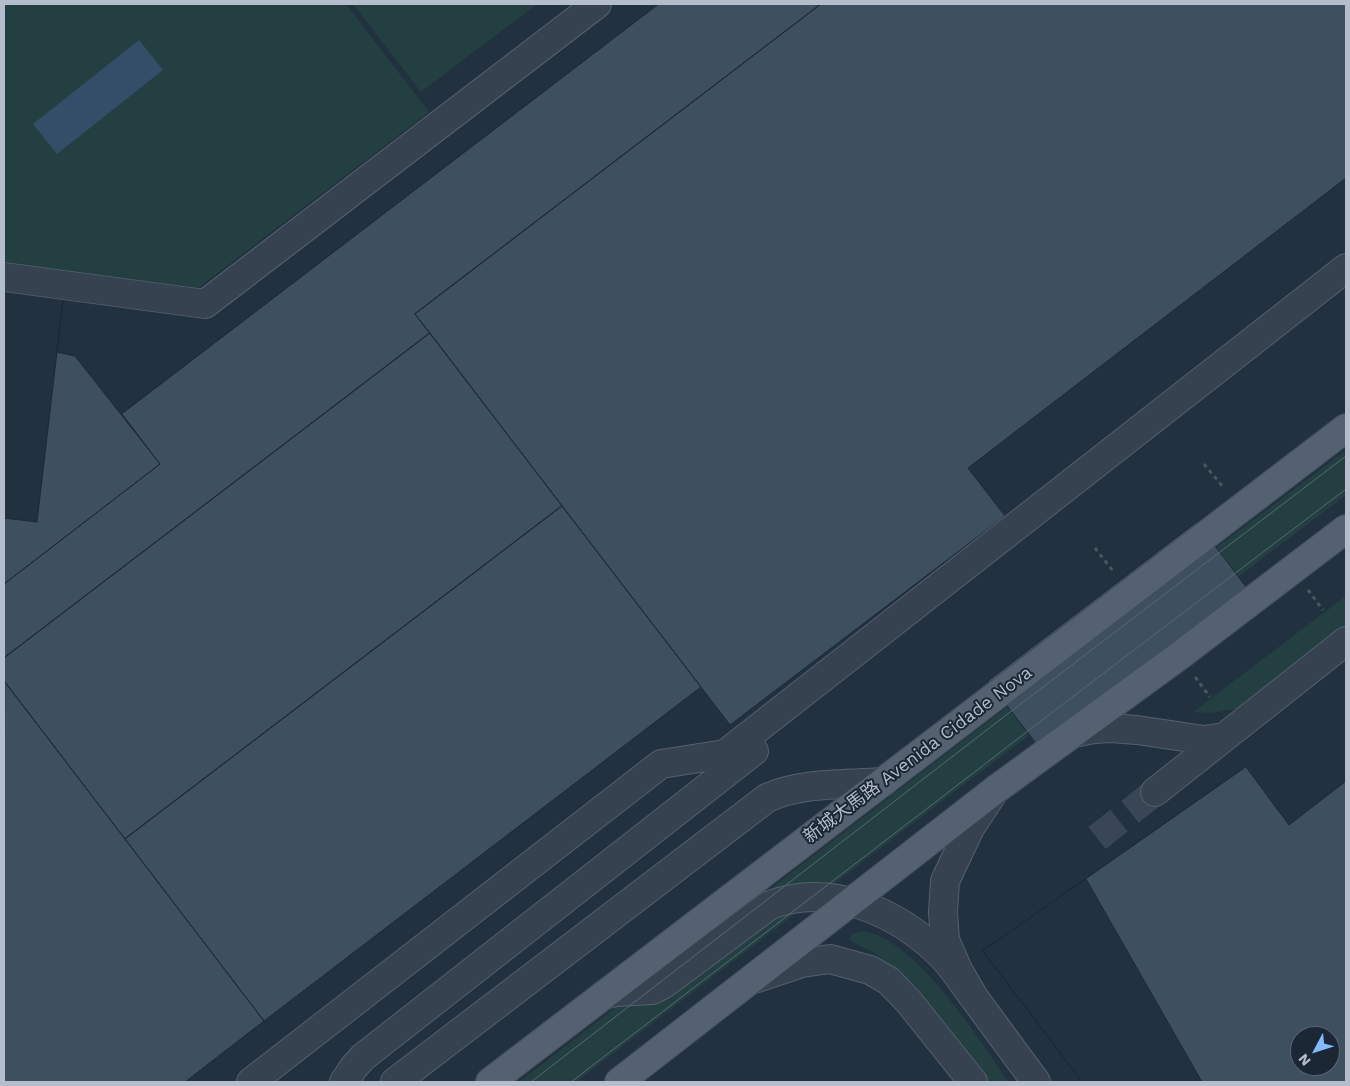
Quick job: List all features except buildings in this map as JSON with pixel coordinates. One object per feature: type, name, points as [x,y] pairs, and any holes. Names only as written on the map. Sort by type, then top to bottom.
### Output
[{"type":"main road","name":"新城大馬路 Avenida Cidade Nova","points":[[490,1082],[1346,428]]},
{"type":"main road","points":[[619,1082],[995,790],[1179,656],[1346,529]]},
{"type":"street","points":[[4,277],[205,304],[597,4]]},
{"type":"street","points":[[251,1082],[661,764],[725,754],[1346,268]]},
{"type":"street","points":[[344,1082],[363,1057],[1346,286]]},
{"type":"street","points":[[1156,792],[1346,641]]},
{"type":"street","points":[[1073,733],[1112,728],[1204,740],[1224,737]]},
{"type":"street","points":[[395,1082],[767,798],[782,791],[803,787],[882,782]]},
{"type":"street","points":[[974,999],[959,972],[945,940],[943,912],[945,881],[970,828],[995,790]]},
{"type":"street","points":[[604,995],[615,992],[643,992],[664,984],[770,904],[806,896],[852,902],[871,908],[920,936],[944,958],[1036,1082]]},
{"type":"street","points":[[754,979],[802,963],[830,959],[870,970],[889,982],[909,1002],[973,1082]]},
{"type":"green space","points":[[4,4],[346,4],[429,112],[198,288],[4,265]]},
{"type":"green space","points":[[353,4],[537,4],[421,92]]},
{"type":"green space","points":[[1346,450],[1346,495],[887,843],[576,1082],[519,1082],[1086,646]]},
{"type":"green space","points":[[1346,596],[1346,629],[1242,708],[1211,713],[1193,712]]},
{"type":"green space","points":[[861,931],[881,937],[902,951],[923,970],[963,1017],[1009,1082],[982,1082],[904,978],[874,953],[849,940],[852,934]]},
{"type":"water","points":[[139,40],[163,70],[57,154],[33,124]]},
{"type":"tunnel","points":[[1097,838],[1155,792]]},
{"type":"tram line","points":[[531,1082],[1001,719],[1346,456]]},
{"type":"tram line","points":[[571,1082],[1346,489]]}]
